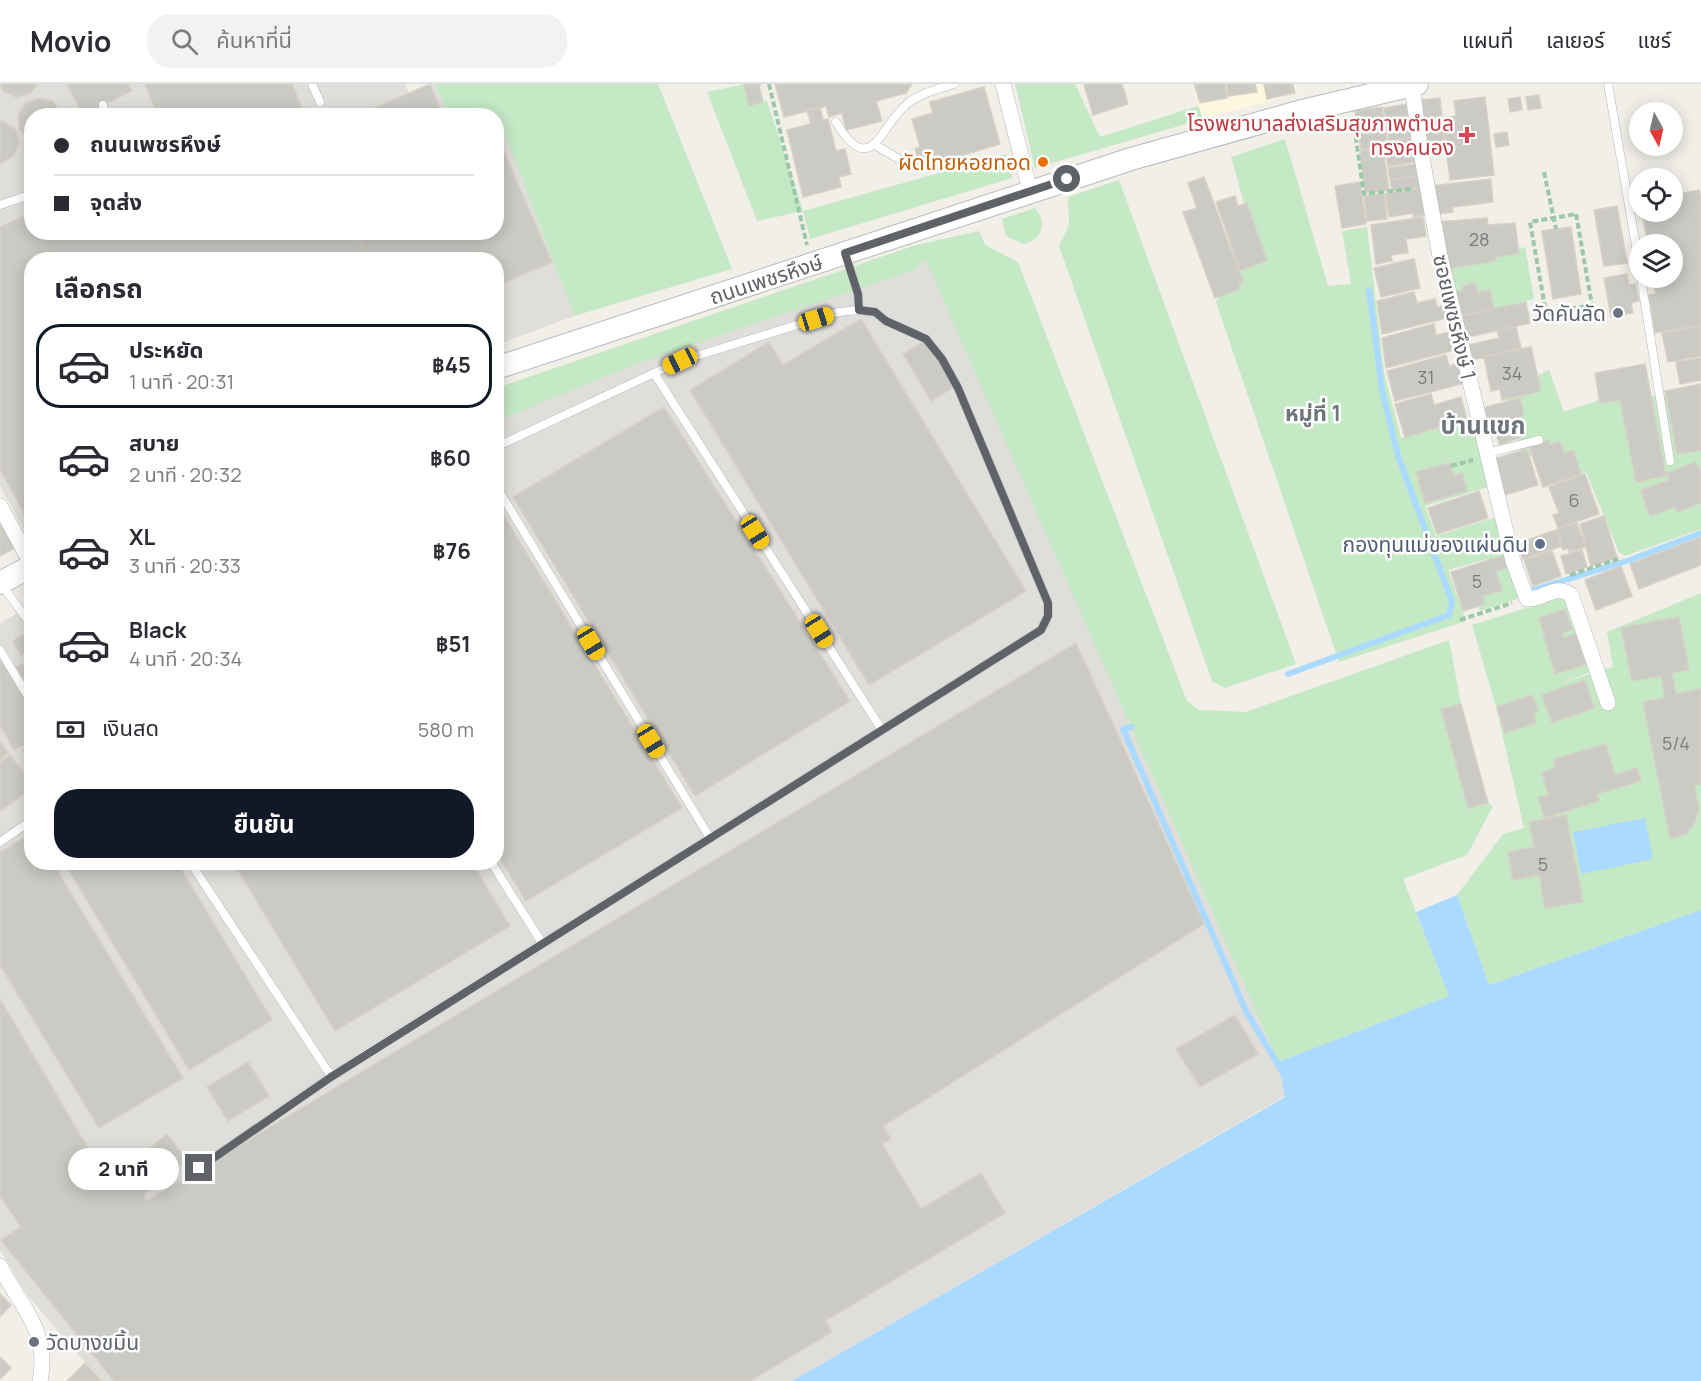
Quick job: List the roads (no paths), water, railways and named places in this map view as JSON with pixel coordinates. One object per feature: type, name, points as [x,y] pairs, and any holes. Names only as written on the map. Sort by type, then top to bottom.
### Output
[{"type":"main road","name":"ถนนเพชรหึงษ์","points":[[504,365],[1030,191],[1198,139],[1360,96],[1414,85]]},
{"type":"main road","points":[[0,583],[24,570]]},
{"type":"street","points":[[1003,84],[1030,191]]},
{"type":"street","name":"ซอยเพชรหึงษ์ 1","points":[[1414,85],[1427,187],[1480,456],[1527,599],[1557,590],[1564,590],[1571,595],[1608,703]]},
{"type":"street","points":[[0,506],[24,550]]},
{"type":"street","points":[[1,1270],[40,1333],[43,1365],[40,1381]]},
{"type":"lane","points":[[312,84],[320,102]]},
{"type":"lane","points":[[875,145],[905,105],[928,92],[954,84]]},
{"type":"lane","points":[[1608,84],[1634,234]]},
{"type":"lane","points":[[837,122],[847,140],[858,148],[875,145],[911,166]]},
{"type":"lane","points":[[0,205],[24,197]]},
{"type":"lane","points":[[845,253],[856,285],[859,310]]},
{"type":"lane","points":[[1643,288],[1670,461]]},
{"type":"lane","points":[[199,1168],[331,1077],[1041,630],[1048,616],[1048,603],[958,388],[942,359],[932,345],[918,334],[886,321],[875,312],[859,310],[839,312],[680,361],[504,443]]},
{"type":"lane","points":[[654,373],[882,730]]},
{"type":"lane","points":[[1480,456],[1539,440]]},
{"type":"lane","points":[[504,499],[710,838]]},
{"type":"lane","points":[[0,583],[24,615]]},
{"type":"lane","points":[[0,650],[24,690]]},
{"type":"lane","points":[[0,842],[24,826]]},
{"type":"lane","points":[[195,870],[331,1077]]},
{"type":"lane","points":[[496,870],[542,943]]},
{"type":"water","points":[[1645,818],[1653,859],[1581,874],[1573,832]]},
{"type":"water","points":[[1457,895],[1489,985],[1701,910],[1701,1381],[792,1381],[1285,1097],[1278,1062],[1449,996],[1416,912]]},
{"type":"waterway","points":[[1288,674],[1449,615],[1452,602],[1398,456],[1382,390],[1369,290]]},
{"type":"waterway","points":[[1533,590],[1630,560],[1701,533]]},
{"type":"waterway","points":[[1132,727],[1123,729],[1246,1011],[1283,1073]]},
{"type":"place","name":"โรงพยาบาลส่งเสริมสุขภาพตำบล ทรงคนอง","points":[[1467,135]]},
{"type":"place","name":"ผัดไทยหอยทอด","points":[[1043,162]]},
{"type":"place","name":"วัดคันลัด","points":[[1618,313]]},
{"type":"place","name":"กองทุนแม่ของแผ่นดิน","points":[[1540,544]]},
{"type":"place","name":"วัดบางขมิ้น","points":[[34,1342]]},
{"type":"district","name":"หมู่ที่ 1","points":[[1313,413]]},
{"type":"district","name":"บ้านแขก","points":[[1483,424]]}]
